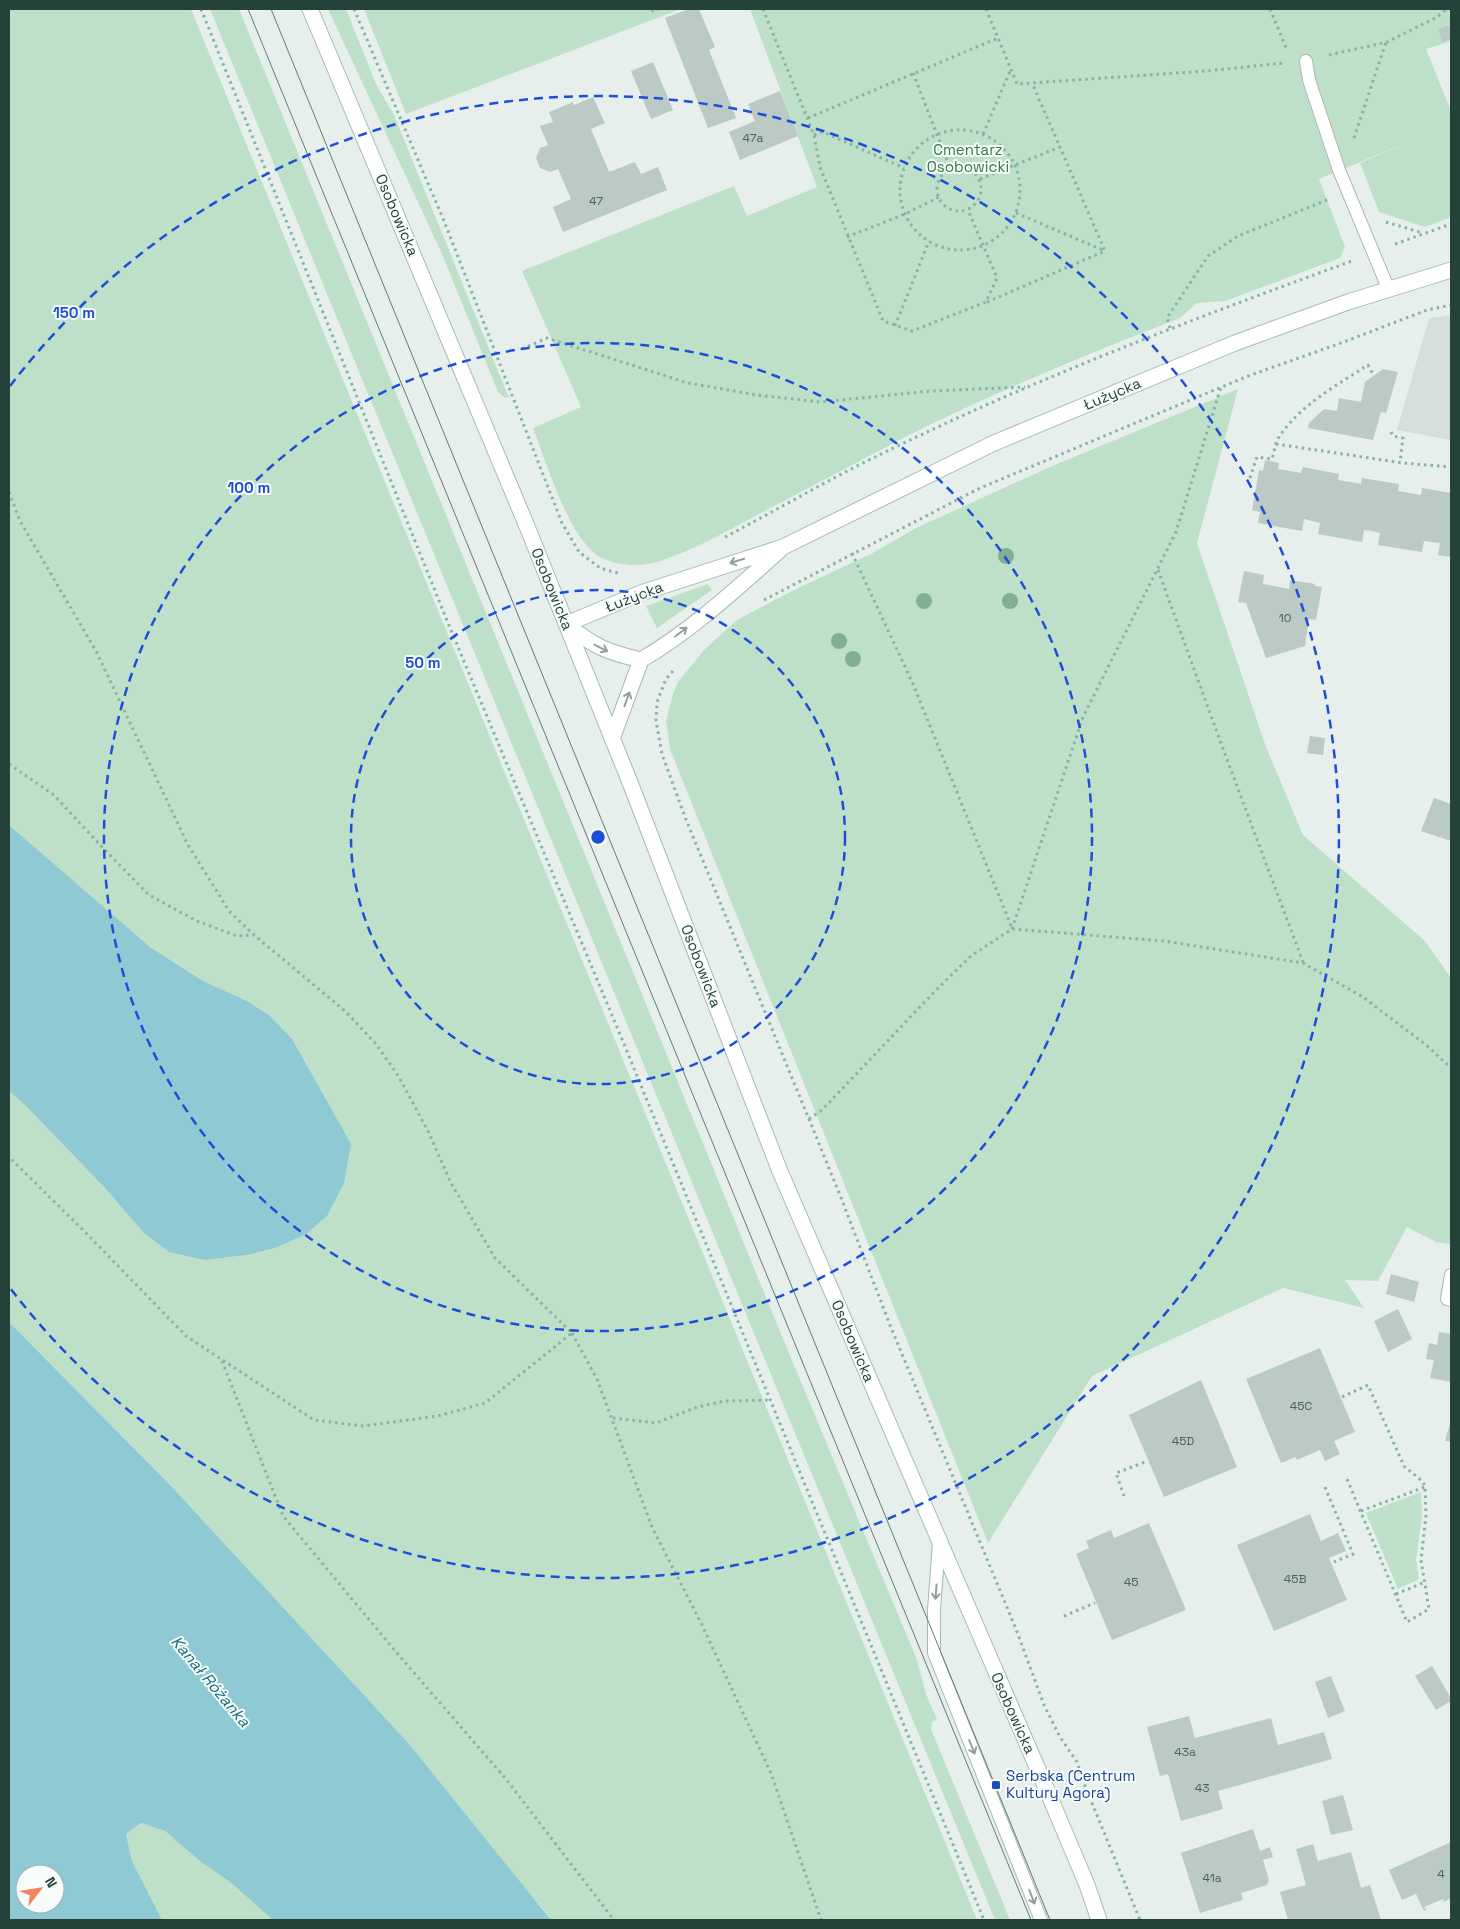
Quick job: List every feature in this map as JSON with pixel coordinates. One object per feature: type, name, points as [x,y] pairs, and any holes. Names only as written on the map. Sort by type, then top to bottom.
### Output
[{"type":"street","name":"Osobowicka","points":[[310,9],[566,624],[779,1169],[1087,1885],[1098,1920]]},
{"type":"street","name":"Łużycka","points":[[566,624],[641,593],[784,547],[994,443],[1234,343],[1388,288],[1451,270]]},
{"type":"street","name":"Łużycka","points":[[641,660],[655,652],[718,604],[784,547]]},
{"type":"street","points":[[566,624],[587,641],[609,652],[641,660],[612,739]]},
{"type":"lane","points":[[1306,61],[1309,80],[1339,170],[1388,288]]},
{"type":"lane","points":[[1451,1275],[1446,1299],[1451,1300]]},
{"type":"lane","points":[[939,1543],[934,1610],[934,1653],[1041,1920]]},
{"type":"path","points":[[201,9],[318,294],[448,623],[771,1400],[984,1920]]},
{"type":"path","points":[[354,9],[444,221],[562,524],[579,552],[600,568],[624,574]]},
{"type":"path","points":[[652,9],[653,11],[659,9]]},
{"type":"path","points":[[764,9],[808,118],[814,136],[820,168],[883,322],[912,331],[986,302],[1105,251]]},
{"type":"path","points":[[986,9],[1017,84],[1206,71],[1306,61],[1387,42],[1437,17],[1447,9]]},
{"type":"path","points":[[1270,9],[1292,62]]},
{"type":"path","points":[[808,118],[998,38]]},
{"type":"path","points":[[1353,139],[1387,42]]},
{"type":"path","points":[[983,134],[1011,69]]},
{"type":"path","points":[[913,73],[950,168]]},
{"type":"path","points":[[1032,84],[1105,251]]},
{"type":"path","points":[[960,130],[983,134],[1003,147],[1016,165],[1021,190],[1016,213],[1003,233],[983,247],[960,251],[937,246],[918,234],[904,214],[900,191],[904,168],[917,148],[937,135],[960,130]]},
{"type":"path","points":[[814,136],[823,132],[904,168]]},
{"type":"path","points":[[980,179],[1060,147]]},
{"type":"path","points":[[959,166],[967,168],[980,179],[981,194],[968,210],[958,212],[948,209],[941,202],[937,193],[938,183],[942,174],[950,168],[959,166]]},
{"type":"path","points":[[1170,328],[1167,318],[1208,256],[1238,236],[1348,191]]},
{"type":"path","points":[[847,237],[940,197]]},
{"type":"path","points":[[968,210],[997,278],[986,302]]},
{"type":"path","points":[[1016,213],[1105,251]]},
{"type":"path","points":[[1377,219],[1424,233]]},
{"type":"path","points":[[718,541],[874,457],[1026,387],[1170,328],[1451,224]]},
{"type":"path","points":[[895,326],[929,241]]},
{"type":"path","points":[[756,604],[980,488],[1221,387],[1341,344],[1427,310],[1451,305]]},
{"type":"path","points":[[522,349],[547,338],[688,383],[757,395],[820,402],[931,391],[1026,387]]},
{"type":"path","points":[[1250,478],[1257,457],[1272,459],[1277,439],[1298,415],[1322,395],[1368,365],[1373,374]]},
{"type":"path","points":[[1012,929],[1083,717],[1176,532],[1221,387]]},
{"type":"path","points":[[1390,432],[1393,436],[1403,438],[1400,462]]},
{"type":"path","points":[[1276,444],[1400,462],[1451,467]]},
{"type":"path","points":[[9,492],[20,521],[96,650],[188,846],[229,911],[254,935],[345,1011],[376,1044],[399,1078],[428,1131],[451,1183],[495,1258],[572,1334],[598,1379],[652,1527],[701,1623],[771,1774],[821,1920]]},
{"type":"path","points":[[852,553],[913,684],[1012,929]]},
{"type":"path","points":[[1158,570],[1303,963]]},
{"type":"path","points":[[678,665],[666,679],[656,702],[656,721],[662,754],[685,817],[809,1119],[890,1325],[1016,1629],[1044,1705],[1060,1737],[1077,1762],[1084,1786],[1140,1920]]},
{"type":"path","points":[[9,764],[54,795],[150,895],[197,922],[237,936],[254,935]]},
{"type":"path","points":[[809,1119],[822,1110],[971,956],[1012,929],[1164,941],[1303,963],[1363,998],[1426,1045],[1451,1068]]},
{"type":"path","points":[[9,1157],[186,1336],[314,1420],[363,1426],[438,1416],[485,1403],[572,1334]]},
{"type":"path","points":[[222,1360],[283,1516],[396,1652],[506,1779],[614,1920]]},
{"type":"path","points":[[1342,1397],[1368,1385],[1404,1466],[1423,1482],[1425,1487],[1426,1515],[1420,1560],[1429,1609],[1407,1622],[1347,1479]]},
{"type":"path","points":[[612,1418],[656,1423],[697,1407],[725,1401],[771,1400]]},
{"type":"path","points":[[1124,1496],[1116,1473],[1146,1462]]},
{"type":"path","points":[[1325,1487],[1354,1554],[1334,1562]]},
{"type":"path","points":[[1361,1511],[1425,1487]]},
{"type":"path","points":[[1396,1594],[1423,1583]]},
{"type":"path","points":[[1064,1616],[1095,1603]]},
{"type":"shaded area","points":[[1451,315],[1451,440],[1397,430],[1429,318]]},
{"type":"green space","points":[[9,9],[191,9],[977,1920],[551,1920],[171,1486],[9,1322],[9,1091],[24,1104],[105,1188],[143,1232],[205,1260],[247,1255],[275,1248],[305,1235],[327,1216],[351,1144],[269,1015],[247,1001],[203,981],[150,947],[9,825]]},
{"type":"green space","points":[[210,9],[239,9],[779,1329],[917,1660],[926,1694],[937,1719],[932,1722],[931,1729],[1010,1920],[995,1920]]},
{"type":"green space","points":[[328,9],[346,9],[376,84],[394,115],[509,398],[504,397],[498,392],[442,254]]},
{"type":"green space","points":[[364,9],[681,9],[406,114]]},
{"type":"green space","name":"Cmentarz Osobowicki","points":[[750,9],[1451,9],[1451,41],[1426,49],[1451,111],[1451,217],[1425,227],[1379,212],[1360,163],[1416,139],[1319,179],[1345,247],[1340,258],[1225,301],[1197,303],[1180,318],[1111,345],[942,419],[724,533],[676,555],[640,565],[609,561],[590,549],[570,519],[560,500],[533,428],[581,407],[522,271],[734,186],[747,216],[817,187]]},
{"type":"green space","points":[[1238,389],[1197,543],[1266,747],[1303,835],[1425,941],[1451,978],[1451,1244],[1436,1242],[1407,1227],[1378,1281],[1345,1280],[1364,1308],[1283,1288],[1092,1376],[988,1543],[670,749],[666,721],[678,682],[704,650],[737,620],[796,589],[871,554],[916,528],[1050,467]]},
{"type":"green space","points":[[708,584],[712,590],[657,628],[646,606]]},
{"type":"green space","points":[[1421,1492],[1422,1517],[1416,1560],[1419,1579],[1398,1589],[1366,1513]]},
{"type":"green space","points":[[141,1823],[165,1831],[201,1862],[230,1882],[273,1920],[162,1920],[132,1861],[126,1834]]},
{"type":"water","points":[[9,825],[150,947],[203,981],[247,1001],[269,1015],[292,1039],[351,1144],[344,1183],[327,1216],[305,1235],[275,1248],[247,1255],[205,1260],[169,1252],[143,1232],[105,1188],[24,1104],[9,1091]]},
{"type":"water","name":"Kanał Różanka","points":[[9,1322],[171,1486],[409,1744],[551,1920],[273,1920],[230,1882],[201,1862],[165,1831],[141,1823],[126,1834],[132,1861],[162,1920],[9,1920]]},
{"type":"building","points":[[689,9],[699,9],[715,47],[709,50],[736,118],[708,128],[665,18]]},
{"type":"building","points":[[1451,25],[1451,39],[1442,42],[1438,29]]},
{"type":"building","points":[[653,62],[673,110],[651,119],[631,71]]},
{"type":"building","points":[[780,91],[798,136],[740,160],[729,132],[755,121],[748,104]]},
{"type":"building","points":[[593,97],[605,123],[591,129],[609,172],[635,162],[641,174],[658,167],[667,190],[563,232],[553,207],[571,199],[558,169],[550,172],[540,168],[536,158],[540,148],[548,145],[540,126],[553,122],[549,112],[573,102],[574,105]]},
{"type":"building","points":[[1383,369],[1398,372],[1386,413],[1381,412],[1373,440],[1308,428],[1309,423],[1324,409],[1337,411],[1339,398],[1361,402],[1365,382]]},
{"type":"building","points":[[1265,460],[1279,463],[1278,469],[1301,473],[1303,467],[1339,474],[1338,480],[1361,484],[1362,478],[1399,484],[1398,491],[1421,495],[1422,488],[1451,493],[1451,557],[1438,555],[1440,543],[1424,541],[1422,552],[1378,545],[1380,533],[1372,531],[1364,530],[1362,542],[1318,534],[1320,523],[1304,519],[1302,531],[1258,523],[1260,512],[1252,510],[1259,470],[1263,471]]},
{"type":"building","points":[[1244,571],[1264,575],[1263,584],[1289,589],[1290,580],[1322,587],[1316,620],[1309,619],[1305,646],[1266,658],[1246,603],[1238,602]]},
{"type":"building","points":[[1310,736],[1325,738],[1323,755],[1307,753]]},
{"type":"building","points":[[1434,798],[1451,804],[1451,841],[1421,831]]},
{"type":"building","points":[[1391,1274],[1419,1282],[1414,1302],[1386,1294]]},
{"type":"building","points":[[1398,1309],[1412,1339],[1388,1352],[1374,1321]]},
{"type":"building","points":[[1439,1332],[1451,1334],[1451,1382],[1430,1378],[1434,1360],[1426,1359],[1429,1343],[1437,1345]]},
{"type":"building","points":[[1320,1348],[1355,1432],[1334,1441],[1340,1454],[1325,1461],[1320,1450],[1297,1460],[1296,1457],[1281,1463],[1246,1379]]},
{"type":"building","points":[[1201,1380],[1237,1467],[1164,1497],[1129,1415]]},
{"type":"building","points":[[1451,1420],[1451,1442],[1445,1441]]},
{"type":"building","points":[[1310,1514],[1321,1541],[1338,1533],[1346,1551],[1329,1558],[1347,1600],[1274,1631],[1237,1545]]},
{"type":"building","points":[[1149,1523],[1186,1610],[1112,1640],[1076,1554],[1089,1548],[1086,1541],[1111,1530],[1114,1538]]},
{"type":"building","points":[[1432,1666],[1451,1698],[1451,1701],[1436,1710],[1415,1676]]},
{"type":"building","points":[[1331,1676],[1345,1711],[1328,1718],[1315,1682]]},
{"type":"building","points":[[1189,1716],[1195,1738],[1271,1718],[1278,1745],[1324,1732],[1332,1759],[1218,1791],[1223,1809],[1181,1821],[1168,1774],[1160,1776],[1147,1727]]},
{"type":"building","points":[[1343,1795],[1353,1830],[1331,1835],[1322,1801]]},
{"type":"building","points":[[1253,1829],[1260,1851],[1270,1847],[1273,1857],[1263,1860],[1269,1880],[1267,1885],[1241,1893],[1243,1900],[1200,1913],[1181,1853]]},
{"type":"building","points":[[1451,1842],[1451,1898],[1444,1902],[1443,1899],[1424,1907],[1426,1910],[1424,1911],[1416,1894],[1402,1900],[1389,1870]]},
{"type":"building","points":[[1313,1844],[1318,1861],[1351,1852],[1361,1888],[1370,1885],[1381,1920],[1288,1920],[1280,1892],[1306,1885],[1296,1849]]},
{"type":"tram line","points":[[248,9],[1031,1920]]},
{"type":"tram line","points":[[271,9],[1050,1920]]},
{"type":"place","name":"Serbska (Centrum Kultury Agora)","points":[[996,1785]]}]
